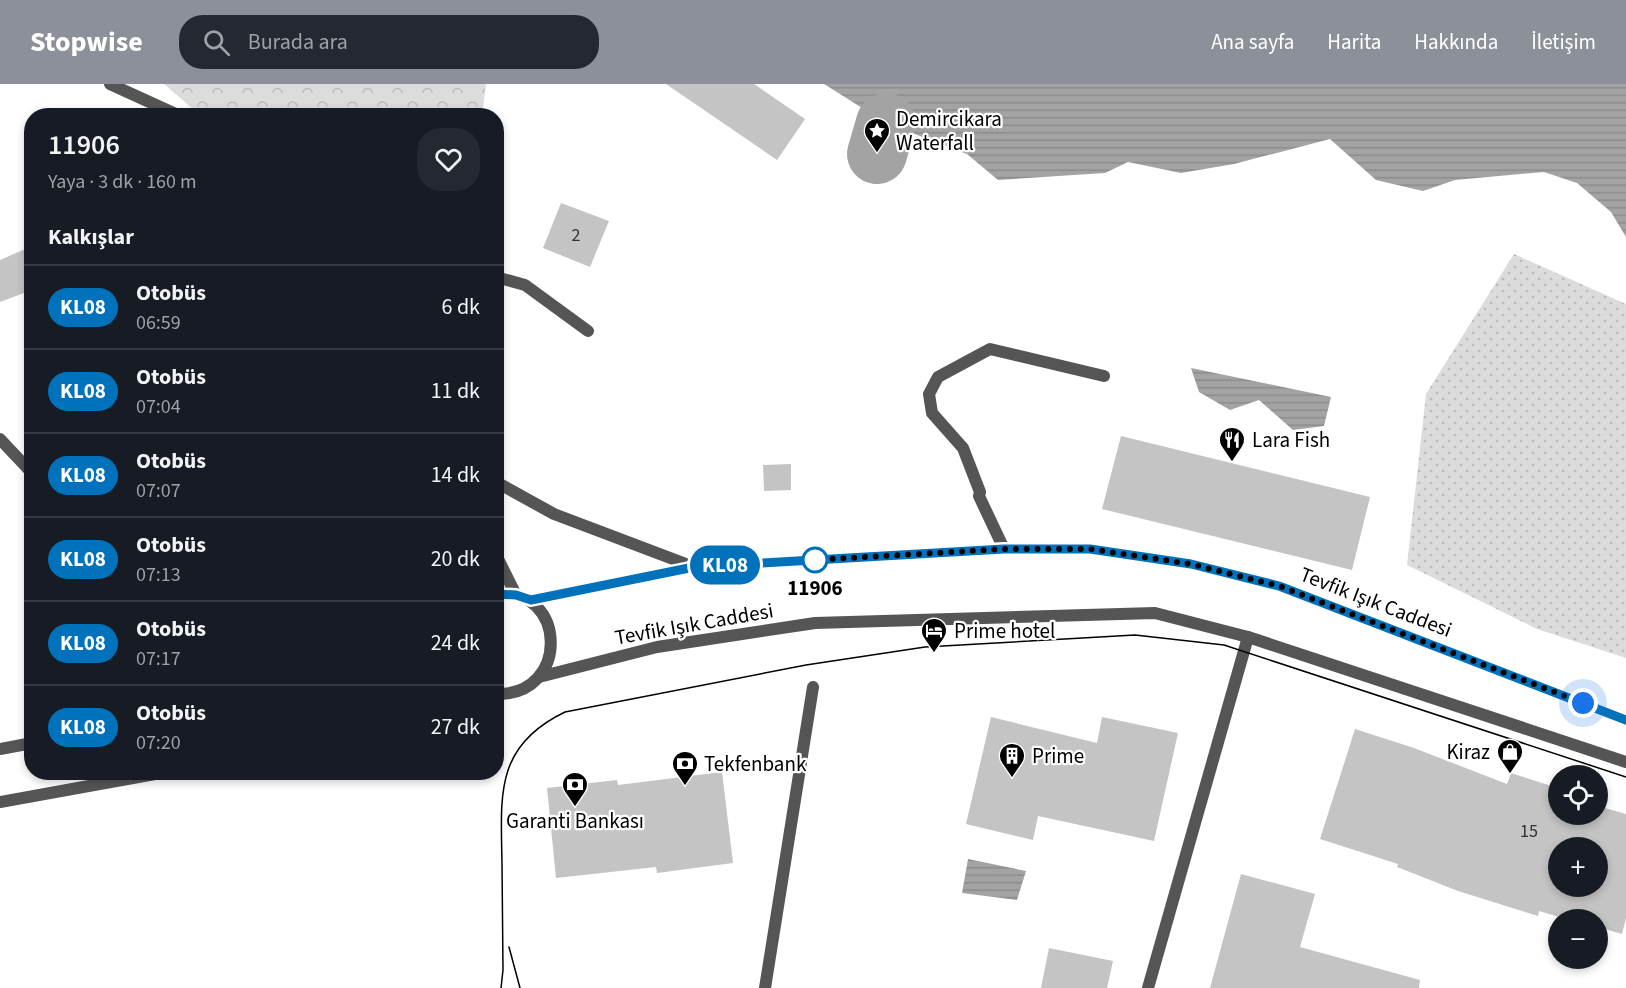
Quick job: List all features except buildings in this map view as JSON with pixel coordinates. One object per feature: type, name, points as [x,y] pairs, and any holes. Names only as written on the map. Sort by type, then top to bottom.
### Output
[{"type":"street","points":[[110,84],[162,108]]},
{"type":"street","points":[[504,279],[525,285],[588,331]]},
{"type":"street","points":[[1004,549],[979,496],[963,448],[932,413],[929,394],[938,377],[990,349],[1104,376]]},
{"type":"street","points":[[0,439],[24,464]]},
{"type":"street","points":[[504,486],[554,514],[694,567]]},
{"type":"street","name":"Tevfik Işık Caddesi","points":[[531,600],[694,567],[1004,549],[1090,549],[1191,564],[1279,586],[1626,720]]},
{"type":"street","points":[[504,571],[516,595]]},
{"type":"street","points":[[504,594],[516,595],[531,600],[548,623],[552,637],[552,652],[539,677],[514,693],[504,694]]},
{"type":"street","name":"Tevfik Işık Caddesi","points":[[539,677],[657,647],[815,623],[1155,613],[1248,637],[1626,762]]},
{"type":"street","points":[[1148,988],[1248,637]]},
{"type":"street","points":[[765,988],[813,687]]},
{"type":"street","points":[[0,749],[24,744]]},
{"type":"street","points":[[0,802],[122,780]]},
{"type":"green space","points":[[164,84],[486,84],[483,108],[192,108]]},
{"type":"green space","points":[[1514,254],[1626,304],[1626,658],[1537,629],[1407,565],[1426,394]]},
{"type":"shaded area","points":[[824,84],[1626,84],[1626,237],[1611,212],[1577,183],[1544,172],[1455,180],[1423,191],[1376,180],[1330,139],[1234,164],[1181,173],[1128,162],[1105,173],[998,180],[967,154],[886,123]]},
{"type":"shaded area","points":[[1191,368],[1331,397],[1324,426],[1293,430],[1259,400],[1230,410],[1199,392]]},
{"type":"shaded area","points":[[968,859],[1026,871],[1017,900],[962,893]]},
{"type":"waterway","points":[[877,154],[886,123]]},
{"type":"tram line","points":[[501,988],[503,970],[501,816],[503,795],[506,775],[525,741],[542,726],[565,712],[806,665],[925,647],[1135,635],[1224,645],[1626,777]]},
{"type":"tram line","points":[[509,947],[520,988]]},
{"type":"bus line","name":"KL08","points":[[504,593],[531,600],[694,567],[1004,549],[1090,549],[1191,564],[1279,586],[1626,720]]},
{"type":"place","name":"Demircikara Waterfall","points":[[877,154]]},
{"type":"place","name":"Lara Fish","points":[[1232,463]]},
{"type":"place","name":"11906","points":[[815,560]]},
{"type":"place","name":"Prime hotel","points":[[934,654]]},
{"type":"place","name":"Kiraz","points":[[1510,775]]},
{"type":"place","name":"Prime","points":[[1012,779]]},
{"type":"place","name":"Tekfenbank","points":[[685,787]]},
{"type":"place","name":"Garanti Bankası","points":[[575,808]]},
{"type":"route","points":[[815,560],[813,560],[1004,549],[1090,549],[1191,564],[1279,586],[1583,703]]}]
